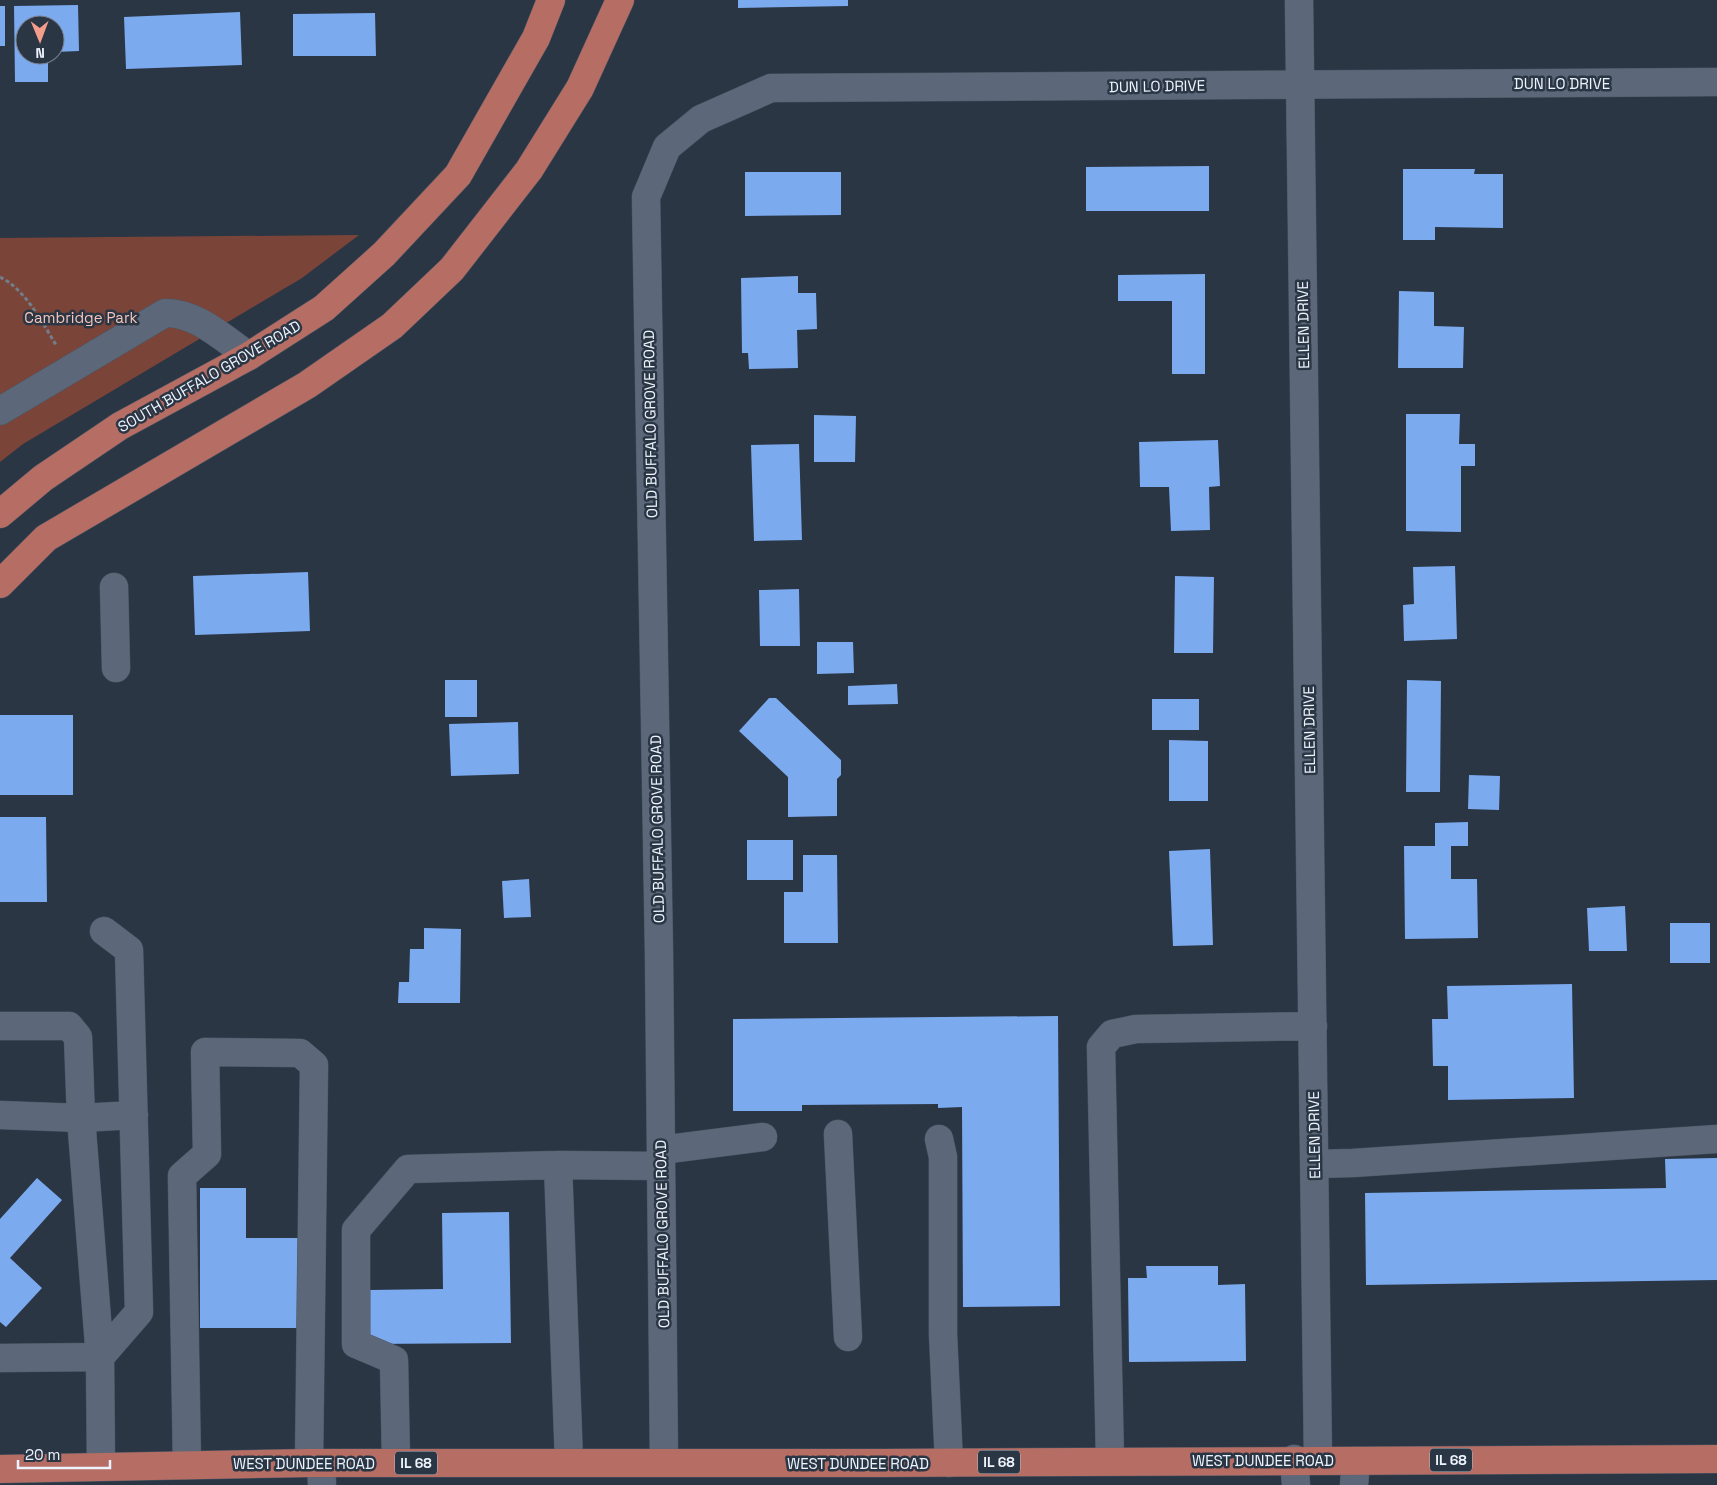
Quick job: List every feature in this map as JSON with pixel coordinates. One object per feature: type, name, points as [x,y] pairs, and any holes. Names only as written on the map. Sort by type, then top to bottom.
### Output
[{"type":"main road","name":"SOUTH BUFFALO GROVE ROAD","points":[[1,510],[43,478],[120,426],[249,356],[324,308],[384,254],[458,175],[536,38],[551,0]]},
{"type":"main road","points":[[0,584],[46,538],[307,385],[392,326],[452,269],[529,170],[580,88],[620,0]]},
{"type":"main road","name":"WEST DUNDEE ROAD","points":[[8,1474],[101,1466],[187,1465],[317,1470],[396,1463],[569,1462],[664,1462],[952,1470],[1110,1460],[1303,1468],[1355,1473],[1717,1458]]},
{"type":"street","name":"ELLEN DRIVE","points":[[1299,0],[1315,1164],[1303,1468]]},
{"type":"street","name":"DUN LO DRIVE","points":[[646,197],[667,147],[701,119],[771,88],[1717,82]]},
{"type":"street","name":"OLD BUFFALO GROVE ROAD","points":[[646,197],[664,1462]]},
{"type":"street","points":[[0,411],[165,313],[190,316],[249,356]]},
{"type":"street","points":[[114,588],[116,668]]},
{"type":"street","points":[[0,1358],[100,1357],[138,1312],[129,950],[104,932]]},
{"type":"street","points":[[0,1026],[69,1026],[78,1037],[82,1118],[100,1357],[101,1466]]},
{"type":"street","points":[[1110,1460],[1101,1047],[1112,1034],[1136,1029],[1313,1026]]},
{"type":"street","points":[[187,1465],[182,1176],[207,1154],[205,1052],[300,1053],[314,1065],[317,1470]]},
{"type":"street","points":[[0,1115],[82,1118],[134,1115]]},
{"type":"street","points":[[838,1134],[848,1337]]},
{"type":"street","points":[[396,1463],[394,1360],[356,1344],[356,1230],[408,1169],[558,1165],[661,1158],[762,1137]]},
{"type":"street","points":[[939,1139],[943,1157],[943,1334],[952,1470]]},
{"type":"street","points":[[1315,1164],[1717,1139]]},
{"type":"street","points":[[558,1165],[569,1462]]},
{"type":"path","points":[[0,277],[8,280],[26,299],[70,369]]},
{"type":"green space","name":"Cambridge Park","points":[[359,235],[302,278],[23,444],[0,462],[0,238]]},
{"type":"building","points":[[738,0],[848,0],[848,6],[738,8]]},
{"type":"building","points":[[78,5],[79,51],[65,52],[65,15],[15,15],[15,65],[48,65],[48,82],[15,82],[14,6]]},
{"type":"building","points":[[0,6],[5,6],[5,46],[0,46]]},
{"type":"building","points":[[240,12],[242,65],[126,69],[124,17]]},
{"type":"building","points":[[375,13],[376,56],[293,56],[293,14]]},
{"type":"building","points":[[1209,166],[1209,211],[1086,211],[1086,167]]},
{"type":"building","points":[[1403,169],[1475,169],[1474,174],[1503,174],[1503,228],[1435,227],[1435,240],[1403,240]]},
{"type":"building","points":[[745,172],[841,172],[841,215],[745,216]]},
{"type":"building","points":[[1205,274],[1205,374],[1172,374],[1172,301],[1118,301],[1118,275]]},
{"type":"building","points":[[798,276],[798,293],[816,293],[817,329],[797,330],[798,368],[749,369],[748,353],[742,353],[741,278]]},
{"type":"building","points":[[1399,291],[1434,292],[1434,326],[1464,327],[1463,368],[1398,368]]},
{"type":"building","points":[[1406,414],[1460,414],[1459,444],[1475,444],[1475,466],[1461,466],[1461,532],[1406,531]]},
{"type":"building","points":[[814,415],[856,416],[855,462],[814,462]]},
{"type":"building","points":[[1218,440],[1220,486],[1209,487],[1210,530],[1171,531],[1169,487],[1140,487],[1139,442]]},
{"type":"building","points":[[799,444],[802,540],[754,541],[751,445]]},
{"type":"building","points":[[1455,566],[1457,639],[1404,641],[1403,605],[1414,604],[1413,567]]},
{"type":"building","points":[[308,572],[310,631],[195,635],[193,576]]},
{"type":"building","points":[[1175,576],[1214,577],[1213,653],[1174,653]]},
{"type":"building","points":[[799,589],[800,646],[760,646],[759,590]]},
{"type":"building","points":[[817,642],[853,642],[854,673],[817,674]]},
{"type":"building","points":[[445,680],[477,680],[477,717],[445,717]]},
{"type":"building","points":[[1407,680],[1441,681],[1440,792],[1406,792]]},
{"type":"building","points":[[897,684],[898,704],[848,705],[848,686]]},
{"type":"building","points":[[769,698],[776,698],[841,760],[841,775],[837,779],[837,816],[788,817],[788,777],[739,731]]},
{"type":"building","points":[[1152,699],[1199,699],[1199,730],[1152,730]]},
{"type":"building","points":[[0,715],[73,715],[73,795],[0,795]]},
{"type":"building","points":[[518,722],[519,774],[451,776],[449,724]]},
{"type":"building","points":[[1169,740],[1208,741],[1208,801],[1169,801]]},
{"type":"building","points":[[1469,775],[1500,776],[1499,810],[1468,809]]},
{"type":"building","points":[[0,817],[46,817],[47,902],[0,902]]},
{"type":"building","points":[[1468,822],[1468,846],[1451,846],[1451,879],[1477,879],[1478,938],[1405,939],[1404,846],[1435,846],[1435,823]]},
{"type":"building","points":[[747,840],[793,840],[793,880],[747,880]]},
{"type":"building","points":[[1210,849],[1213,945],[1173,946],[1169,851]]},
{"type":"building","points":[[803,855],[837,855],[838,943],[784,943],[784,892],[803,892]]},
{"type":"building","points":[[529,879],[531,917],[504,918],[502,881]]},
{"type":"building","points":[[1625,906],[1627,951],[1589,951],[1587,908]]},
{"type":"building","points":[[1670,923],[1710,923],[1710,963],[1670,963]]},
{"type":"building","points":[[424,928],[461,929],[460,1003],[398,1003],[399,982],[409,982],[410,949],[424,949]]},
{"type":"building","points":[[1572,984],[1574,1098],[1448,1100],[1448,1066],[1433,1066],[1432,1019],[1448,1019],[1447,986]]},
{"type":"building","points":[[1058,1016],[1060,1306],[963,1307],[962,1107],[938,1108],[938,1104],[802,1105],[802,1111],[733,1111],[733,1019]]},
{"type":"building","points":[[1717,1158],[1717,1280],[1366,1285],[1365,1193],[1666,1188],[1665,1159]]},
{"type":"building","points":[[37,1178],[62,1200],[10,1258],[42,1288],[6,1327],[0,1322],[0,1219]]},
{"type":"building","points":[[200,1188],[246,1188],[246,1238],[302,1238],[302,1328],[200,1328]]},
{"type":"building","points":[[509,1212],[511,1343],[370,1344],[369,1290],[443,1289],[442,1213]]},
{"type":"building","points":[[1146,1266],[1218,1266],[1218,1285],[1245,1284],[1246,1361],[1129,1362],[1128,1278],[1147,1278]]}]
